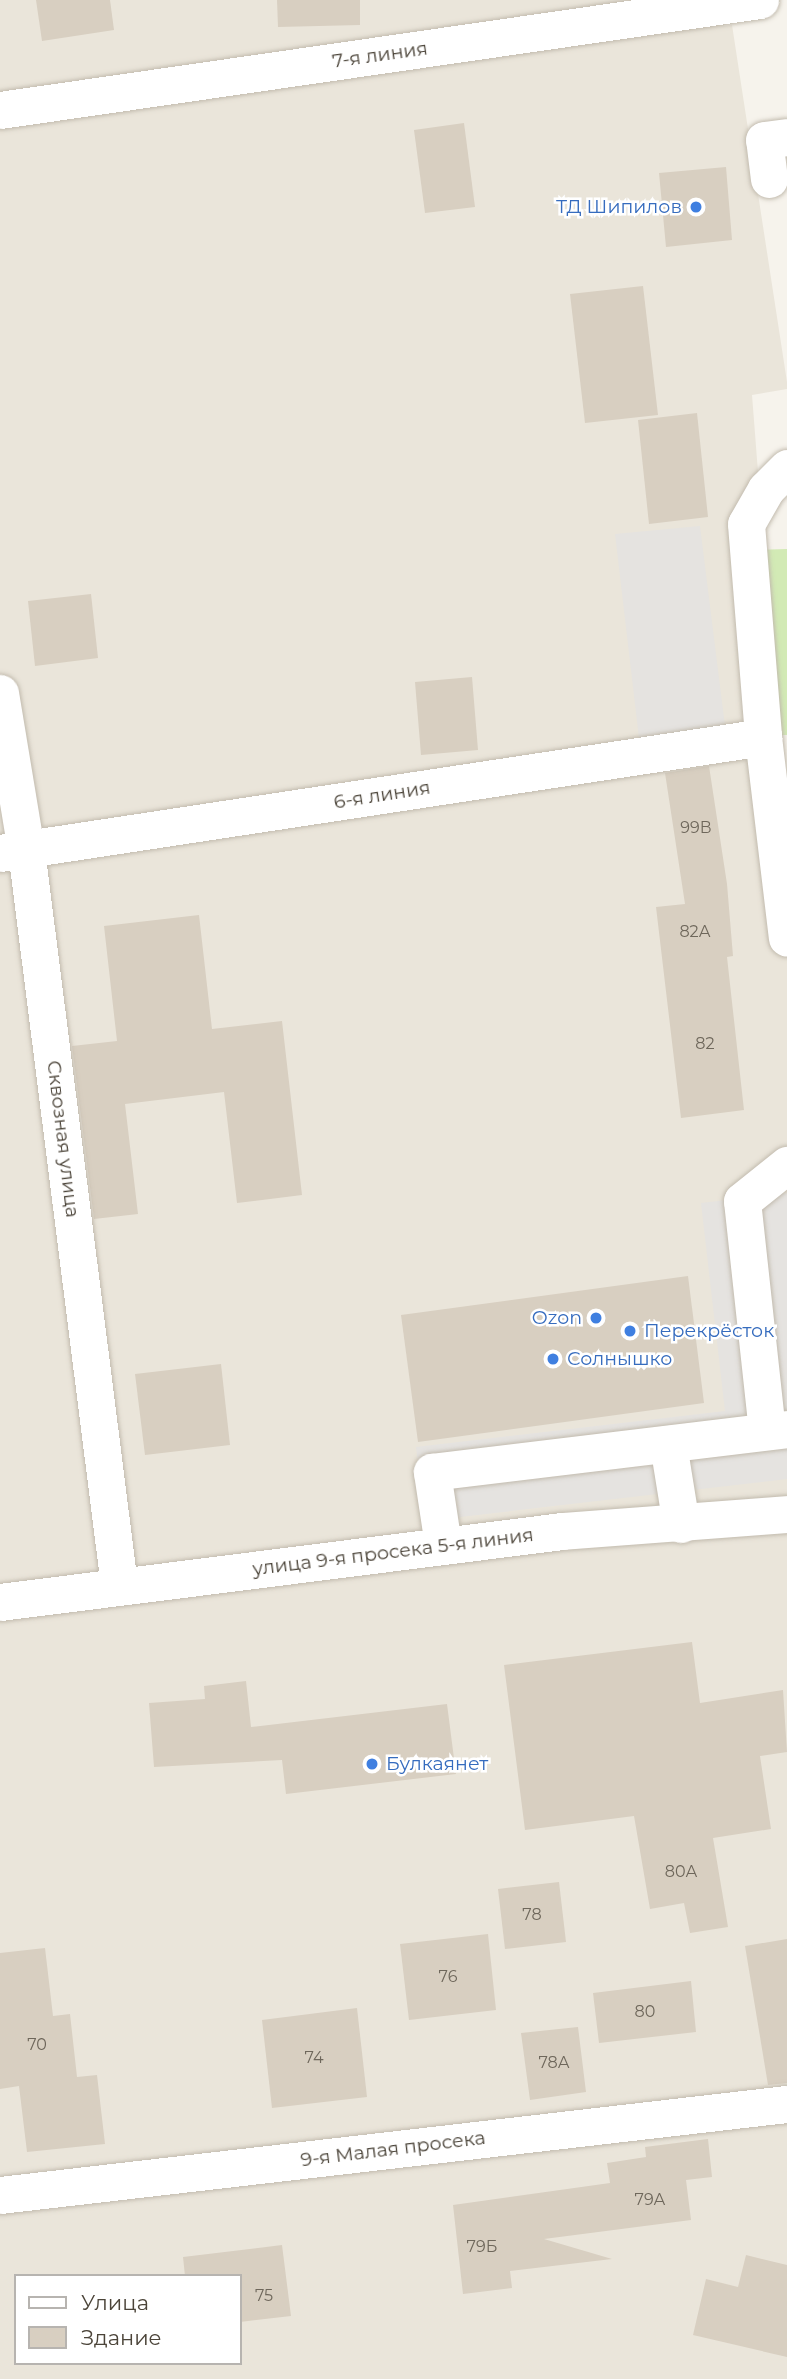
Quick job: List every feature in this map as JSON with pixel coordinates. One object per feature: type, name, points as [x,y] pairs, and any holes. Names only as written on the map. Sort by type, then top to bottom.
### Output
[{"type":"street","name":"7-я линия","points":[[0,110],[760,0]]},
{"type":"street","points":[[769,179],[764,140],[787,137]]},
{"type":"street","points":[[787,468],[766,489],[746,524],[764,737],[787,938]]},
{"type":"street","name":"Сквозная улица","points":[[0,694],[13,851],[120,1585]]},
{"type":"street","name":"6-я линия","points":[[13,851],[764,737]]},
{"type":"street","points":[[443,1545],[432,1472],[777,1430],[742,1200],[787,1165]]},
{"type":"street","points":[[668,1444],[681,1524]]},
{"type":"street","name":"улица 9-я просека 5-я линия","points":[[0,1602],[443,1545],[787,1514]]},
{"type":"street","name":"9-я Малая просека","points":[[0,2195],[787,2104]]},
{"type":"shaded area","points":[[0,0],[722,0],[724,26],[732,25],[787,382],[787,389],[752,395],[787,844],[787,2379],[0,2379]]},
{"type":"shaded area","points":[[700,526],[726,734],[640,747],[615,534]]},
{"type":"shaded area","points":[[787,1193],[787,1479],[425,1521],[416,1447],[725,1411],[701,1203]]},
{"type":"green space","points":[[787,549],[787,735],[779,735],[756,550]]},
{"type":"building","points":[[36,0],[110,0],[114,30],[42,41]]},
{"type":"building","points":[[277,0],[360,0],[360,25],[278,27]]},
{"type":"building","points":[[464,123],[475,207],[425,213],[414,130]]},
{"type":"building","name":"ТД Шипилов","points":[[726,167],[732,240],[666,247],[659,173]]},
{"type":"building","points":[[643,286],[658,415],[585,423],[570,294]]},
{"type":"building","points":[[697,413],[708,517],[649,524],[638,420]]},
{"type":"building","points":[[91,594],[98,658],[35,666],[28,601]]},
{"type":"building","points":[[472,677],[478,750],[421,755],[415,682]]},
{"type":"building","points":[[709,766],[727,884],[733,956],[727,957],[744,1110],[681,1118],[656,907],[685,904],[665,773]]},
{"type":"building","points":[[199,915],[212,1029],[282,1021],[302,1195],[237,1203],[224,1092],[125,1104],[138,1214],[94,1219],[72,1046],[117,1041],[104,926]]},
{"type":"building","name":"Солнышко","points":[[688,1276],[704,1403],[418,1442],[401,1315]]},
{"type":"building","points":[[221,1364],[230,1445],[145,1455],[135,1374]]},
{"type":"building","points":[[692,1642],[700,1703],[783,1690],[787,1752],[760,1756],[771,1829],[713,1838],[728,1927],[690,1933],[684,1903],[650,1909],[634,1816],[525,1830],[504,1665]]},
{"type":"building","points":[[246,1681],[251,1727],[447,1704],[456,1774],[286,1794],[282,1760],[154,1767],[149,1703],[205,1699],[204,1686]]},
{"type":"building","points":[[559,1882],[566,1942],[505,1949],[498,1889]]},
{"type":"building","points":[[488,1934],[496,2010],[409,2020],[400,1944]]},
{"type":"building","points":[[787,1939],[787,2083],[768,2085],[745,1946]]},
{"type":"building","points":[[45,1948],[53,2016],[70,2014],[77,2077],[97,2075],[105,2144],[27,2152],[19,2086],[0,2089],[0,1953]]},
{"type":"building","points":[[691,1981],[696,2032],[599,2043],[593,1993]]},
{"type":"building","points":[[357,2008],[367,2097],[272,2108],[262,2020]]},
{"type":"building","points":[[578,2027],[586,2092],[530,2100],[521,2033]]},
{"type":"building","points":[[708,2139],[712,2177],[686,2180],[691,2220],[544,2239],[612,2259],[510,2271],[512,2288],[463,2294],[453,2205],[610,2183],[607,2163],[646,2157],[645,2147]]},
{"type":"building","points":[[282,2245],[291,2316],[242,2322],[242,2274],[185,2274],[183,2257]]},
{"type":"building","points":[[746,2255],[787,2265],[787,2357],[693,2335],[706,2279],[738,2287]]},
{"type":"place","name":"ТД Шипилов","points":[[696,207]]},
{"type":"place","name":"Ozon","points":[[596,1318]]},
{"type":"place","name":"Перекрёсток","points":[[630,1331]]},
{"type":"place","name":"Солнышко","points":[[553,1359]]},
{"type":"place","name":"Булкаянет","points":[[372,1764]]}]
